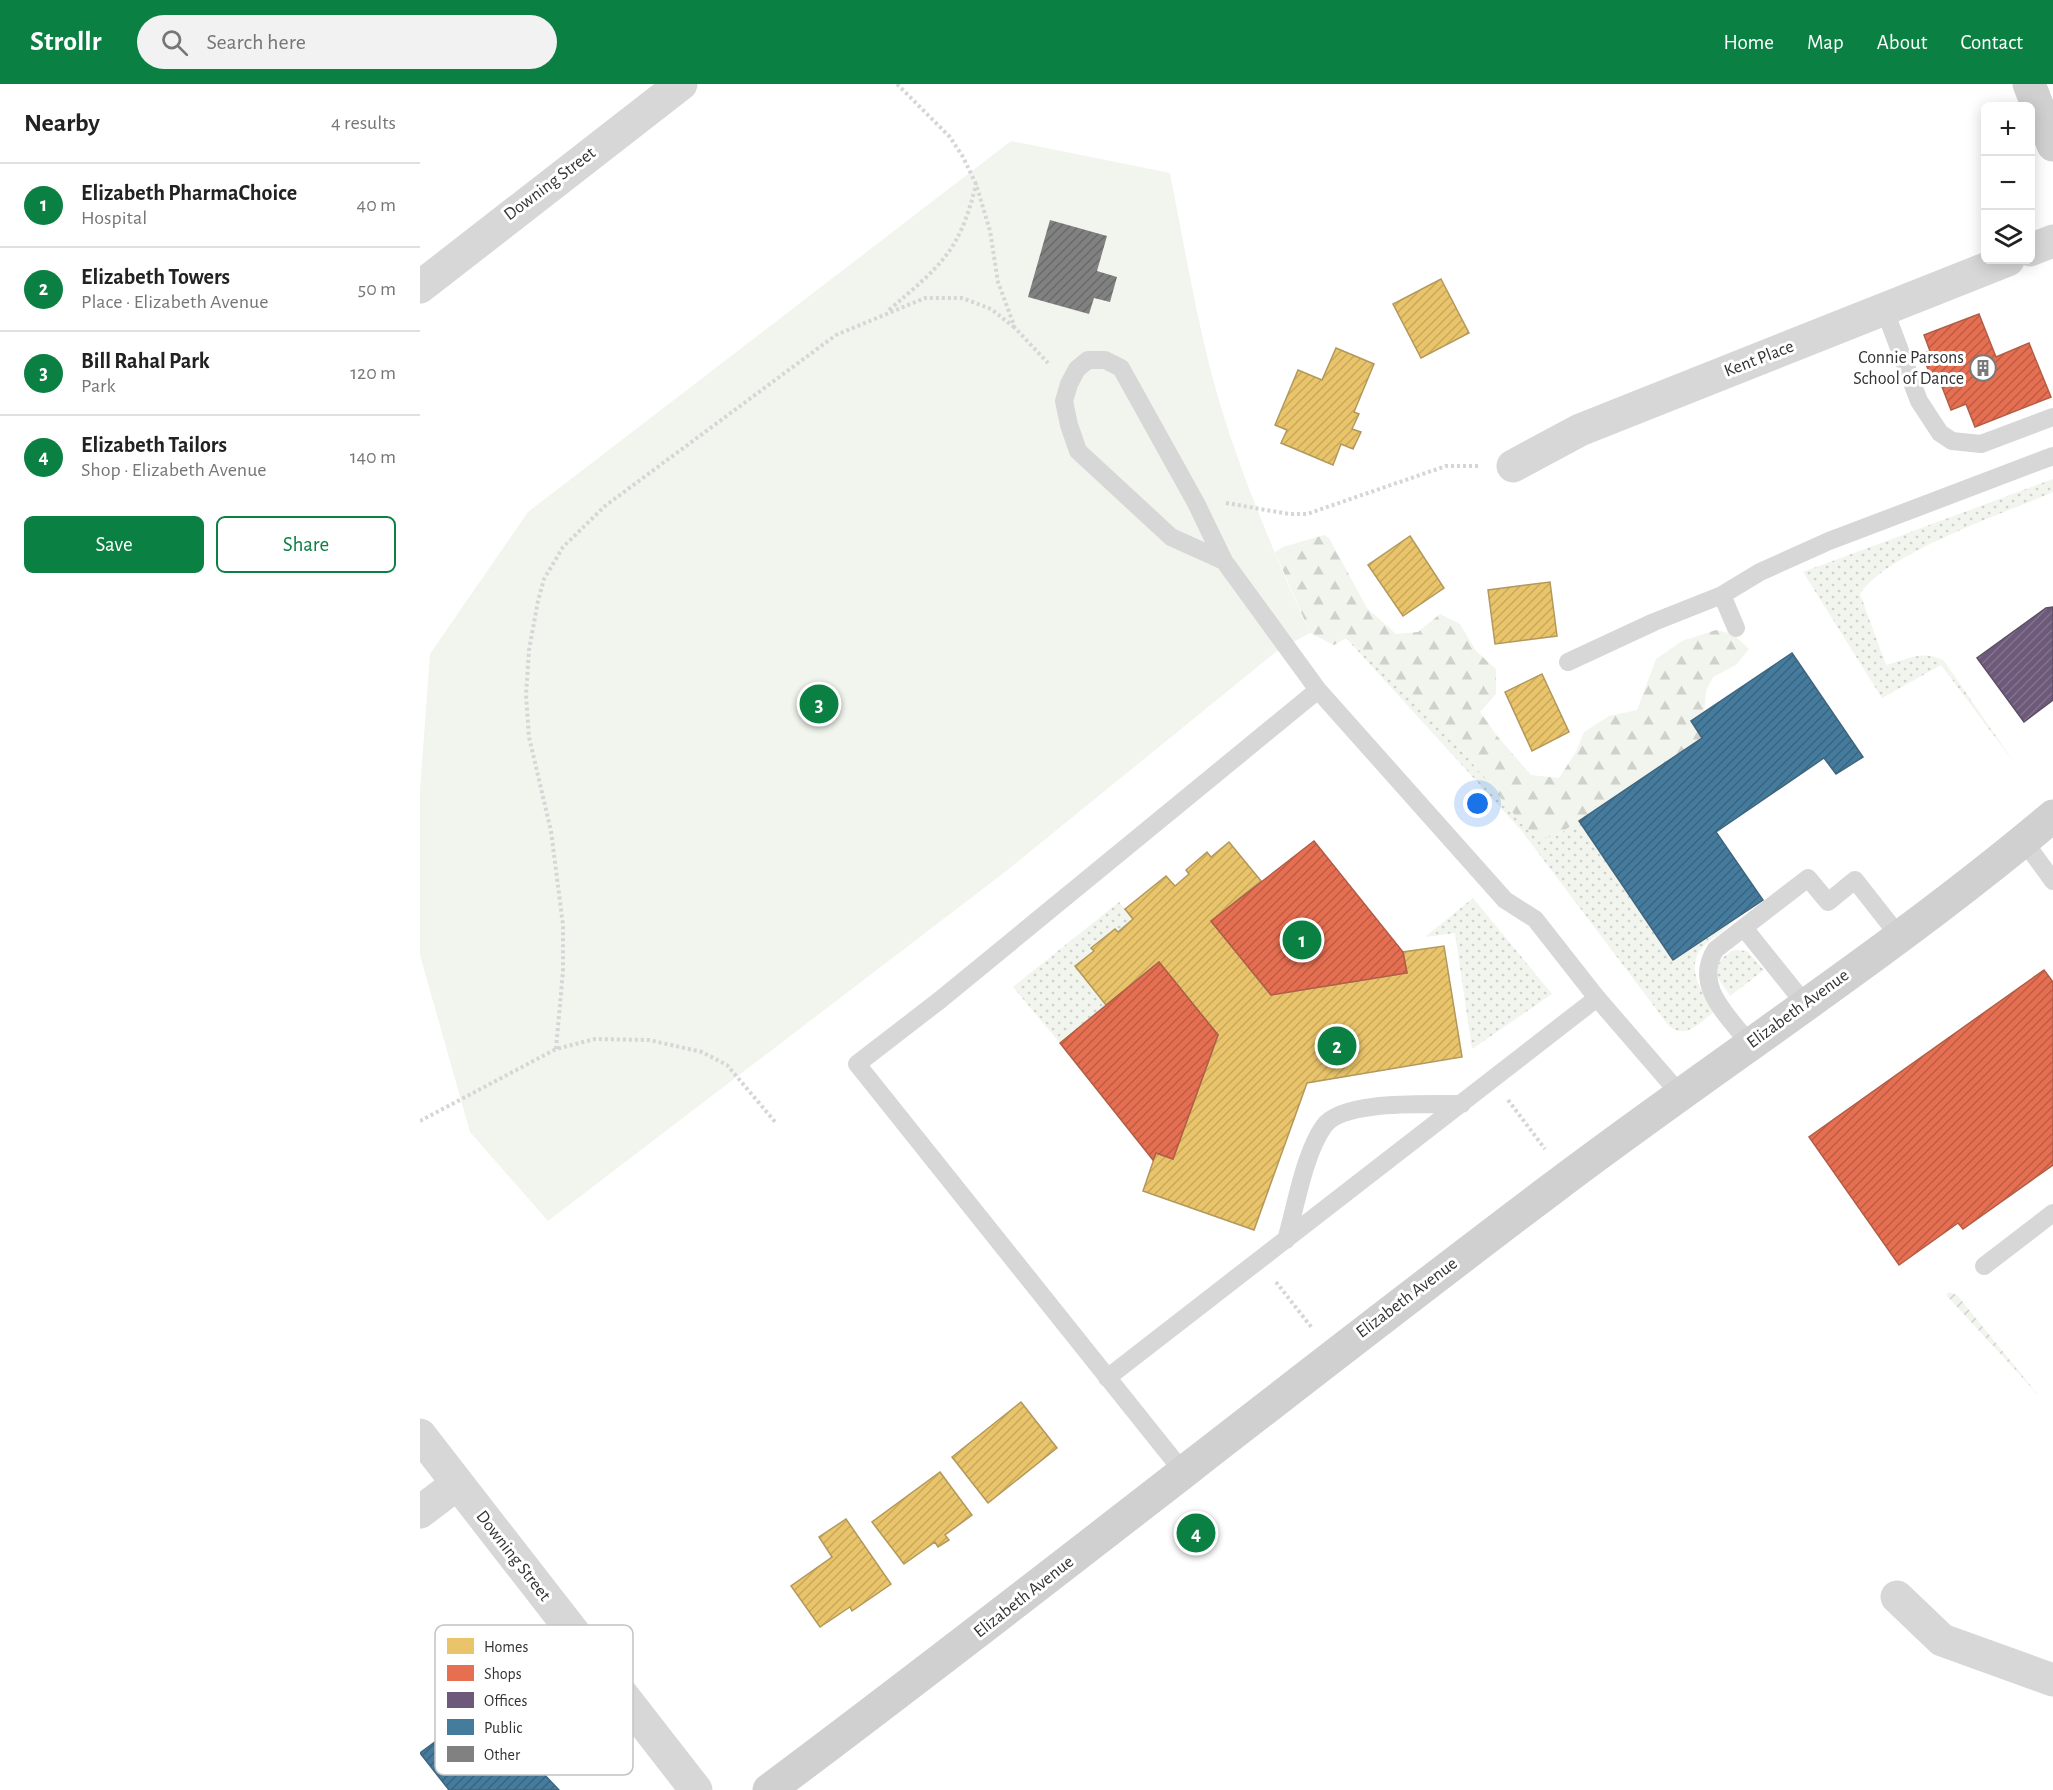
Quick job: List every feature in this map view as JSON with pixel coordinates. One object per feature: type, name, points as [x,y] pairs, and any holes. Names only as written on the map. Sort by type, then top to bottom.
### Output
[{"type":"main road","points":[[2029,84],[2053,145]]},
{"type":"main road","name":"Elizabeth Avenue","points":[[769,1790],[1184,1473],[1330,1356],[1680,1094],[1899,936],[2024,841],[2053,816]]},
{"type":"street","name":"Downing Street","points":[[420,287],[681,84]]},
{"type":"street","points":[[2035,248],[2053,241]]},
{"type":"street","name":"Kent Place","points":[[1513,466],[1580,430],[1885,311],[1998,264]]},
{"type":"street","name":"Downing Street","points":[[420,1435],[567,1625]]},
{"type":"street","points":[[420,1512],[457,1484]]},
{"type":"street","points":[[1897,1597],[1942,1640],[2053,1680]]},
{"type":"street","name":"Downing Street","points":[[633,1709],[696,1790]]},
{"type":"lane","points":[[1885,311],[1919,401],[1940,433],[1952,441],[1981,444],[2053,417]]},
{"type":"lane","points":[[1224,561],[1171,537],[1078,450],[1064,401],[1077,369],[1088,360],[1105,360],[1121,368],[1196,503],[1224,561],[1318,690],[1505,900],[1534,919],[1597,998],[1680,1094]]},
{"type":"lane","points":[[1568,662],[1654,622],[1722,595],[1760,572],[1828,541],[1899,512],[2053,456]]},
{"type":"lane","points":[[1722,595],[1736,628]]},
{"type":"lane","points":[[1184,1473],[857,1064],[940,1000],[1318,690]]},
{"type":"lane","points":[[2024,841],[2053,881]]},
{"type":"lane","points":[[1750,1044],[1712,994],[1706,973],[1709,960],[1716,949],[1808,878],[1828,902],[1855,880],[1899,936]]},
{"type":"lane","points":[[1744,928],[1805,1004]]},
{"type":"lane","points":[[1107,1378],[1597,998]]},
{"type":"lane","points":[[1286,1240],[1312,1149],[1325,1124],[1350,1110],[1462,1104]]},
{"type":"lane","points":[[1984,1266],[2053,1213]]},
{"type":"path","points":[[897,84],[950,137],[976,184],[990,231],[998,282],[1015,328]]},
{"type":"path","points":[[885,314],[938,268],[957,241],[969,212],[976,184]]},
{"type":"path","points":[[556,1049],[563,971],[563,925],[551,831],[529,737],[526,695],[529,650],[544,579],[563,548],[605,506],[836,334],[925,298],[962,298],[992,309],[1015,328],[1069,384]]},
{"type":"path","points":[[1196,503],[1233,503],[1298,515],[1355,499],[1446,466],[1513,466]]},
{"type":"path","points":[[420,1121],[556,1049],[595,1039],[649,1040],[702,1052],[727,1065],[776,1123]]},
{"type":"path","points":[[1503,1095],[1546,1149]]},
{"type":"path","points":[[1273,1279],[1315,1332]]},
{"type":"green space","points":[[1011,141],[1170,173],[1197,313],[1217,394],[1253,499],[1310,633],[1277,651],[1005,872],[548,1221],[470,1132],[420,955],[420,790],[430,654],[528,512]]},
{"type":"green space","points":[[2053,479],[2053,492],[1920,549],[1874,579],[1860,594],[1886,665],[1922,656],[1944,661],[2016,765],[1941,665],[1882,698],[1803,572]]},
{"type":"green space","points":[[1324,535],[1329,538],[1367,608],[1396,634],[1418,632],[1440,614],[1460,624],[1476,651],[1496,669],[1496,694],[1480,712],[1531,775],[1559,778],[1576,752],[1584,732],[1609,716],[1637,710],[1656,659],[1682,641],[1716,630],[1733,634],[1749,649],[1736,665],[1713,677],[1706,691],[1702,738],[1556,836],[1538,839],[1512,812],[1436,718],[1346,638],[1334,645],[1310,633],[1275,552],[1283,547]]},
{"type":"green space","points":[[1346,638],[1436,718],[1512,812],[1556,836],[1579,821],[1673,960],[1729,922],[1729,926],[1706,944],[1696,958],[1695,974],[1701,990],[1715,1011],[1688,1030],[1676,1030],[1669,1026],[1521,830]]},
{"type":"green space","points":[[1473,898],[1552,994],[1472,1049],[1455,933],[1425,937]]},
{"type":"green space","points":[[1119,902],[1133,919],[1118,932],[1114,929],[1091,947],[1094,951],[1075,966],[1106,1005],[1060,1043],[1013,987]]},
{"type":"green space","points":[[1735,950],[1747,951],[1764,970],[1730,996],[1716,975],[1721,960]]},
{"type":"green space","points":[[1949,1292],[1957,1295],[2039,1396],[1946,1295]]},
{"type":"building: Homes","points":[[1441,279],[1469,333],[1421,358],[1393,304]]},
{"type":"building: Homes","points":[[1336,348],[1374,364],[1354,412],[1359,414],[1352,429],[1361,432],[1353,449],[1341,444],[1333,465],[1281,443],[1287,430],[1275,425],[1298,370],[1322,380]]},
{"type":"building: Homes","points":[[1410,536],[1444,588],[1403,616],[1368,565]]},
{"type":"building: Homes","points":[[1550,582],[1557,636],[1495,644],[1488,590]]},
{"type":"building: Homes","points":[[1542,674],[1569,732],[1532,751],[1505,692]]},
{"type":"building: Homes","points":[[1229,842],[1261,881],[1211,921],[1271,995],[1407,973],[1403,952],[1444,946],[1462,1057],[1307,1083],[1254,1230],[1143,1191],[1156,1153],[1173,1159],[1218,1035],[1159,962],[1106,1005],[1075,966],[1094,951],[1091,948],[1115,929],[1118,932],[1133,919],[1125,909],[1166,876],[1175,886],[1189,874],[1186,870],[1207,852],[1211,857]]},
{"type":"building: Homes","points":[[1021,1402],[1057,1448],[988,1503],[952,1457]]},
{"type":"building: Homes","points":[[940,1472],[972,1515],[945,1535],[949,1540],[938,1547],[935,1542],[904,1564],[872,1522]]},
{"type":"building: Homes","points":[[846,1519],[891,1584],[852,1611],[850,1607],[820,1627],[791,1586],[832,1557],[819,1537]]},
{"type":"building: Shops","name":"Connie Parsons School of Dance","points":[[1979,314],[1996,357],[2029,343],[2051,397],[1975,427],[1966,404],[1951,410],[1939,379],[1933,382],[1922,354],[1930,351],[1924,335]]},
{"type":"building: Shops","points":[[1314,841],[1403,952],[1407,973],[1271,995],[1211,921]]},
{"type":"building: Shops","points":[[1159,962],[1218,1035],[1173,1159],[1156,1153],[1153,1160],[1060,1043]]},
{"type":"building: Shops","points":[[2044,970],[2053,982],[2053,1165],[1963,1229],[1958,1223],[1899,1265],[1809,1137]]},
{"type":"building: Offices","points":[[2053,607],[2053,700],[2024,722],[1977,658],[2046,608]]},
{"type":"building: Public","points":[[1792,653],[1863,757],[1836,774],[1824,758],[1716,832],[1763,900],[1673,960],[1579,821],[1702,738],[1691,721]]},
{"type":"building: Public","points":[[435,1742],[435,1772],[420,1753]]},
{"type":"building: Public","points":[[437,1775],[545,1775],[559,1790],[449,1790]]},
{"type":"building: Other","points":[[1050,220],[1107,236],[1097,271],[1117,277],[1110,302],[1094,298],[1089,314],[1028,297]]},
{"type":"place","name":"Connie Parsons School of Dance","points":[[1983,368]]},
{"type":"place","name":"Bill Rahal Park","points":[[819,704]]},
{"type":"place","name":"Elizabeth PharmaChoice","points":[[1302,940]]},
{"type":"place","name":"Elizabeth Towers","points":[[1337,1046]]},
{"type":"place","name":"Elizabeth Tailors","points":[[1196,1533]]}]
